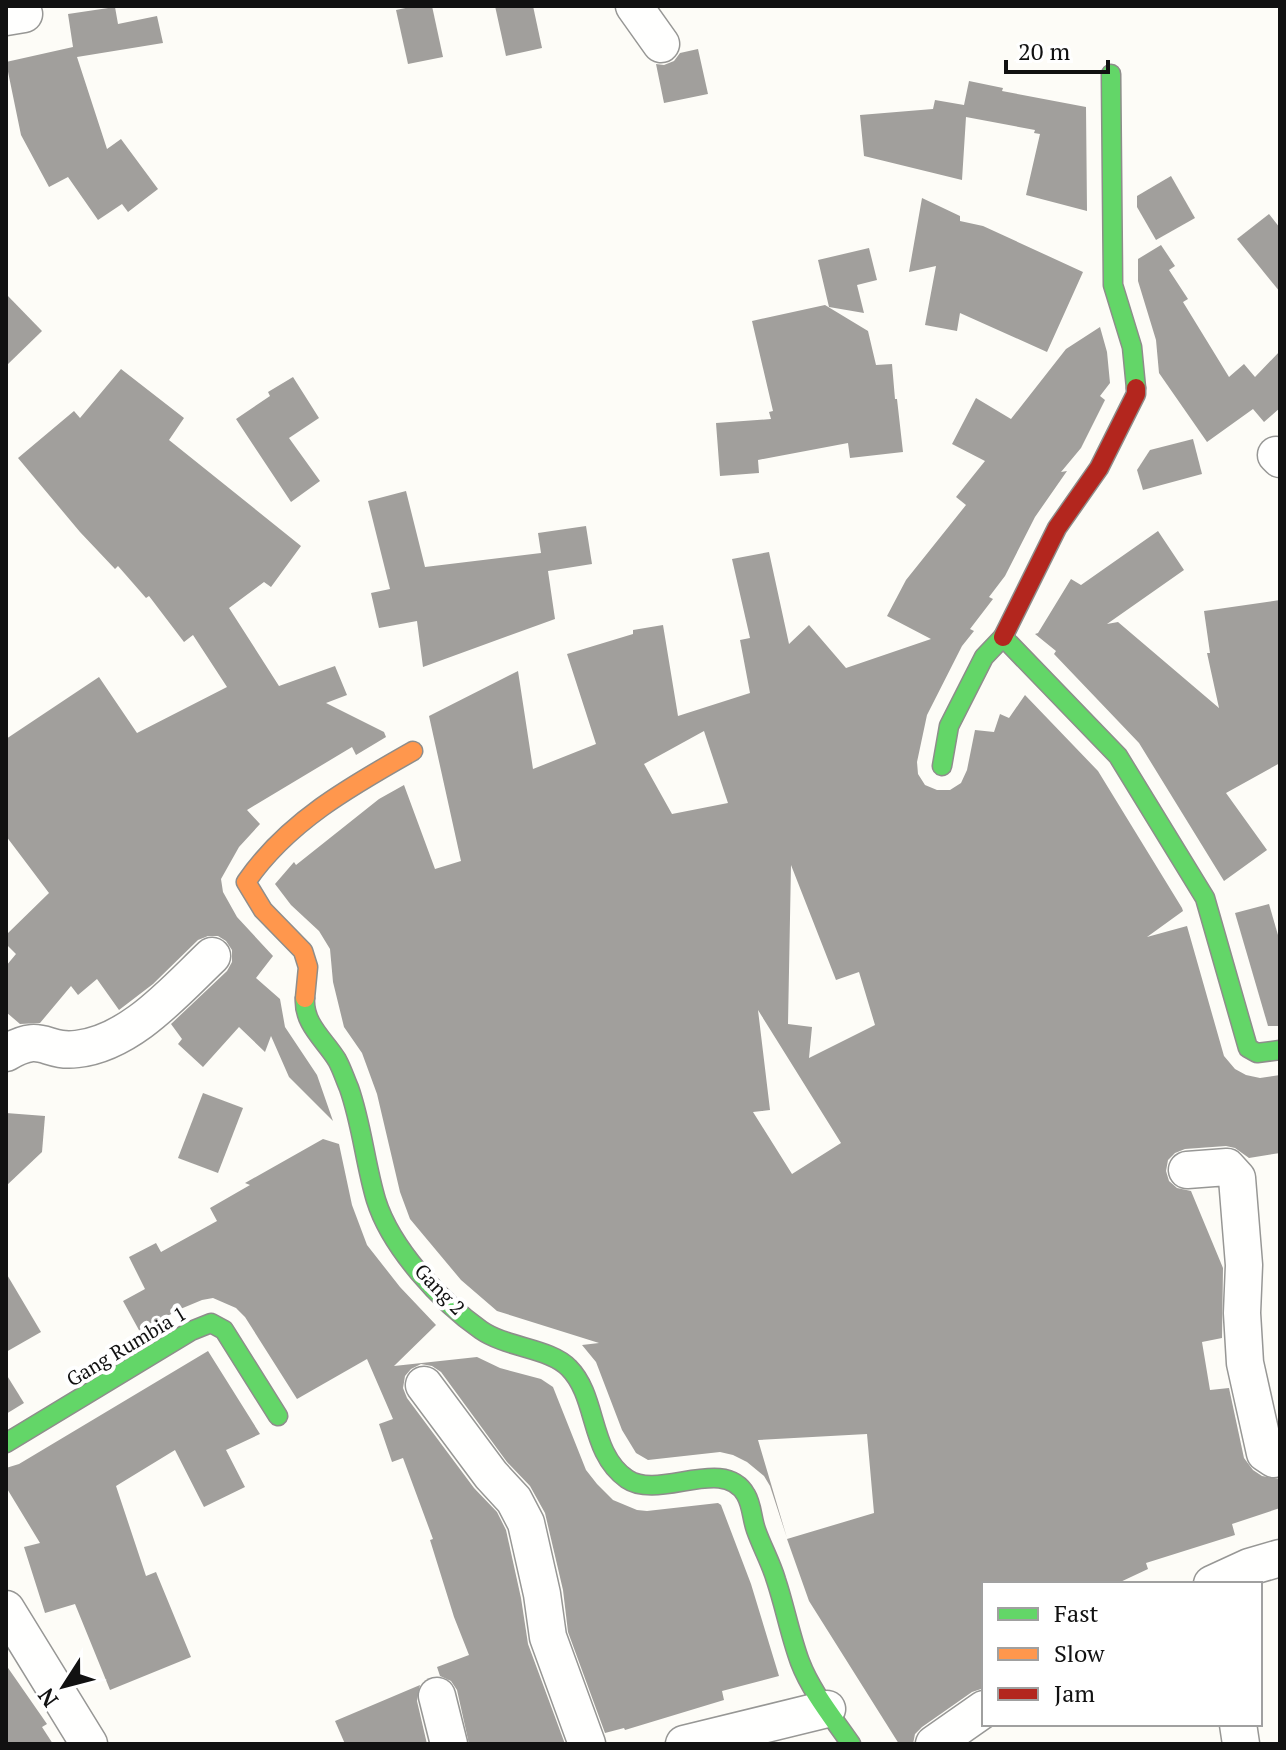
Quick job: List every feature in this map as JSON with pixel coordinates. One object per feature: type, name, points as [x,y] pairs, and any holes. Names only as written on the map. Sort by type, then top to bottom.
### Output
[{"type":"street","points":[[634,6],[661,44]]},
{"type":"street","points":[[942,766],[949,726],[984,657],[1003,637],[1057,528],[1099,468],[1136,394],[1132,347],[1113,285],[1111,74]]},
{"type":"street","points":[[1003,637],[1118,756],[1205,898],[1248,1048],[1257,1053],[1280,1050]]},
{"type":"street","name":"Gang 2","points":[[413,751],[340,795],[286,835],[262,858],[246,882],[259,906],[302,948],[308,962],[309,983],[304,1007],[311,1025],[341,1065],[356,1110],[383,1225],[454,1306],[489,1336],[566,1364],[574,1374],[594,1431],[620,1475],[635,1485],[645,1486],[722,1477],[746,1494],[801,1664],[851,1744]]},
{"type":"street","points":[[14,1048],[37,1041],[75,1050],[98,1044],[122,1032],[158,1006],[212,956]]},
{"type":"street","points":[[1187,1170],[1227,1167],[1237,1178],[1244,1265],[1242,1313],[1245,1363],[1265,1453],[1274,1459],[1280,1457]]},
{"type":"street","name":"Gang Rumbia 1","points":[[6,1443],[191,1331],[211,1323],[224,1330],[278,1416]]},
{"type":"street","points":[[424,1385],[491,1475],[514,1500],[526,1523],[548,1637],[587,1744]]},
{"type":"street","points":[[1219,1582],[1260,1570]]},
{"type":"street","points":[[6,1609],[89,1744]]},
{"type":"street","points":[[437,1696],[449,1744]]},
{"type":"street","points":[[684,1744],[827,1709]]},
{"type":"street","points":[[934,1744],[982,1710]]},
{"type":"building","points":[[432,6],[443,57],[408,64],[396,10]]},
{"type":"building","points":[[495,6],[533,6],[542,48],[506,56]]},
{"type":"building","points":[[115,7],[118,24],[157,16],[163,43],[77,57],[107,149],[121,139],[158,189],[128,212],[122,204],[98,220],[68,177],[49,187],[21,135],[6,62],[73,47],[68,14]]},
{"type":"building","points":[[698,49],[708,94],[664,103],[656,64],[664,65],[674,61],[680,53]]},
{"type":"building","points":[[969,81],[1003,88],[1002,91],[1086,107],[1087,211],[1026,195],[1040,134],[1034,133],[1035,130],[966,117],[962,180],[864,156],[860,115],[933,109],[935,100],[964,105]]},
{"type":"building","points":[[1171,176],[1195,218],[1156,240],[1137,207],[1137,196]]},
{"type":"building","points":[[922,198],[960,216],[960,221],[983,226],[1083,272],[1047,352],[960,313],[957,331],[925,325],[936,266],[909,272]]},
{"type":"building","points":[[1269,214],[1280,228],[1280,292],[1237,239]]},
{"type":"building","points":[[1161,245],[1175,266],[1169,270],[1188,299],[1183,302],[1229,377],[1244,364],[1255,377],[1280,351],[1280,408],[1264,422],[1253,409],[1207,442],[1159,373],[1156,340],[1138,281],[1138,259]]},
{"type":"building","points":[[869,248],[877,280],[857,285],[864,313],[829,307],[818,260]]},
{"type":"building","points":[[6,294],[42,331],[6,366]]},
{"type":"building","points":[[825,305],[868,331],[876,365],[892,364],[903,452],[850,458],[848,443],[758,460],[759,473],[720,476],[716,423],[771,419],[769,412],[773,411],[752,321]]},
{"type":"building","points":[[1100,327],[1107,352],[1110,383],[1100,396],[1105,400],[1081,448],[1061,472],[1067,471],[1035,517],[1005,576],[989,597],[993,599],[970,629],[974,631],[962,646],[927,715],[917,762],[918,774],[925,785],[937,790],[950,790],[961,783],[967,770],[975,730],[994,732],[1000,714],[1009,718],[1025,695],[1098,771],[1182,908],[1183,911],[1147,937],[1187,926],[1224,1056],[1235,1069],[1246,1075],[1260,1078],[1280,1075],[1280,1153],[1249,1158],[1226,1146],[1185,1149],[1168,1160],[1166,1171],[1169,1181],[1177,1188],[1191,1191],[1223,1268],[1222,1338],[1202,1342],[1210,1390],[1229,1388],[1244,1458],[1262,1476],[1280,1479],[1280,1508],[1232,1524],[1235,1535],[1146,1563],[1148,1569],[1120,1582],[982,1582],[982,1689],[972,1692],[922,1727],[915,1734],[913,1744],[899,1744],[809,1601],[787,1539],[874,1513],[867,1434],[758,1440],[787,1538],[770,1486],[764,1476],[747,1462],[720,1452],[648,1460],[636,1453],[622,1430],[596,1362],[582,1345],[599,1343],[497,1311],[461,1280],[410,1219],[400,1192],[377,1094],[362,1053],[344,1027],[333,982],[330,949],[319,931],[291,905],[275,884],[294,862],[296,865],[379,799],[404,785],[435,869],[461,861],[429,716],[518,671],[533,769],[596,744],[567,654],[633,634],[633,630],[663,625],[678,716],[750,693],[740,640],[750,638],[732,559],[769,552],[789,644],[809,625],[846,668],[931,639],[887,616],[906,580],[966,505],[956,497],[985,461],[952,444],[976,398],[1011,419],[1066,349]],"holes":[[[704,731],[728,803],[672,814],[644,764]],[[791,865],[836,980],[859,972],[875,1025],[809,1058],[812,1027],[788,1024]],[[758,1010],[841,1143],[792,1174],[753,1112],[770,1110]]]},
{"type":"building","points":[[121,369],[184,418],[169,440],[301,546],[271,587],[264,582],[229,608],[279,686],[335,666],[347,695],[326,703],[384,732],[386,737],[356,755],[352,747],[247,810],[260,824],[239,847],[221,879],[223,892],[237,917],[273,956],[256,978],[280,999],[285,1027],[317,1075],[333,1121],[289,1077],[271,1036],[265,1052],[239,1027],[203,1067],[178,1044],[182,1039],[171,1024],[227,971],[232,962],[232,950],[218,936],[198,940],[153,984],[119,1010],[97,979],[78,995],[71,986],[40,1023],[20,1024],[6,1012],[6,966],[16,954],[6,944],[6,935],[49,893],[6,836],[6,739],[99,677],[137,733],[227,687],[193,635],[184,642],[149,596],[146,598],[118,566],[115,569],[18,458],[74,411],[80,418]]},
{"type":"building","points":[[293,377],[319,418],[289,438],[320,481],[291,502],[236,419],[270,396],[268,392]]},
{"type":"building","points":[[1193,439],[1202,474],[1143,490],[1137,470],[1150,450]]},
{"type":"building","points":[[406,491],[425,567],[541,553],[538,533],[586,526],[592,564],[548,571],[555,619],[423,667],[417,621],[379,628],[371,593],[390,589],[368,501]]},
{"type":"building","points":[[1158,531],[1184,570],[1107,624],[1118,622],[1219,708],[1207,653],[1210,653],[1204,611],[1280,600],[1280,763],[1226,793],[1267,850],[1224,881],[1139,743],[1054,654],[1056,651],[1035,634],[1071,579],[1081,585]]},
{"type":"building","points":[[1269,904],[1280,942],[1280,1026],[1268,1026],[1235,913]]},
{"type":"building","points":[[203,1093],[243,1108],[218,1173],[178,1158]]},
{"type":"building","points":[[6,1113],[45,1116],[42,1152],[6,1186]]},
{"type":"building","points":[[323,1139],[339,1144],[352,1205],[367,1245],[400,1287],[436,1325],[394,1366],[477,1357],[500,1368],[541,1379],[553,1387],[586,1470],[613,1500],[647,1511],[721,1505],[751,1584],[779,1676],[722,1691],[724,1700],[625,1730],[605,1733],[568,1632],[563,1590],[545,1513],[530,1486],[507,1462],[441,1372],[421,1364],[405,1376],[403,1388],[407,1398],[474,1488],[497,1512],[506,1530],[528,1644],[565,1744],[469,1744],[457,1690],[451,1681],[440,1676],[437,1667],[469,1655],[430,1540],[433,1539],[403,1458],[392,1462],[379,1424],[393,1419],[367,1359],[297,1399],[245,1317],[236,1308],[213,1298],[202,1300],[140,1332],[123,1301],[145,1289],[129,1257],[156,1243],[161,1252],[217,1221],[210,1208],[250,1185],[245,1183]]},
{"type":"building","points":[[6,1273],[41,1332],[6,1352]]},
{"type":"building","points":[[208,1351],[260,1434],[226,1450],[245,1487],[204,1507],[175,1450],[116,1486],[146,1576],[156,1572],[191,1657],[110,1690],[75,1604],[45,1613],[24,1547],[40,1543],[6,1487],[6,1468],[19,1464]]},
{"type":"building","points":[[6,1374],[24,1403],[6,1414]]},
{"type":"building","points":[[6,1665],[47,1724],[42,1727],[53,1744],[6,1744]]},
{"type":"building","points":[[420,1685],[417,1701],[427,1744],[345,1744],[335,1721]]},
{"type":"traffic: fast","points":[[1111,74],[1113,285],[1132,347],[1136,388]]},
{"type":"traffic: fast","points":[[942,766],[949,726],[984,657],[1003,637],[1118,756],[1205,898],[1248,1048],[1257,1053],[1280,1050]]},
{"type":"traffic: fast","points":[[305,998],[307,1016],[337,1060],[349,1088],[376,1200],[405,1255],[449,1304],[481,1330],[503,1341],[551,1356],[569,1368],[585,1394],[606,1455],[627,1479],[656,1485],[707,1478],[736,1484],[750,1503],[800,1662],[823,1704],[851,1744]]},
{"type":"traffic: fast","points":[[6,1443],[191,1331],[211,1323],[224,1330],[278,1416]]},
{"type":"traffic: slow","points":[[305,998],[308,967],[303,951],[263,910],[246,882],[262,861],[301,823],[344,792],[413,751]]},
{"type":"traffic: jam","points":[[1003,637],[1057,528],[1099,468],[1136,394],[1136,388]]}]
